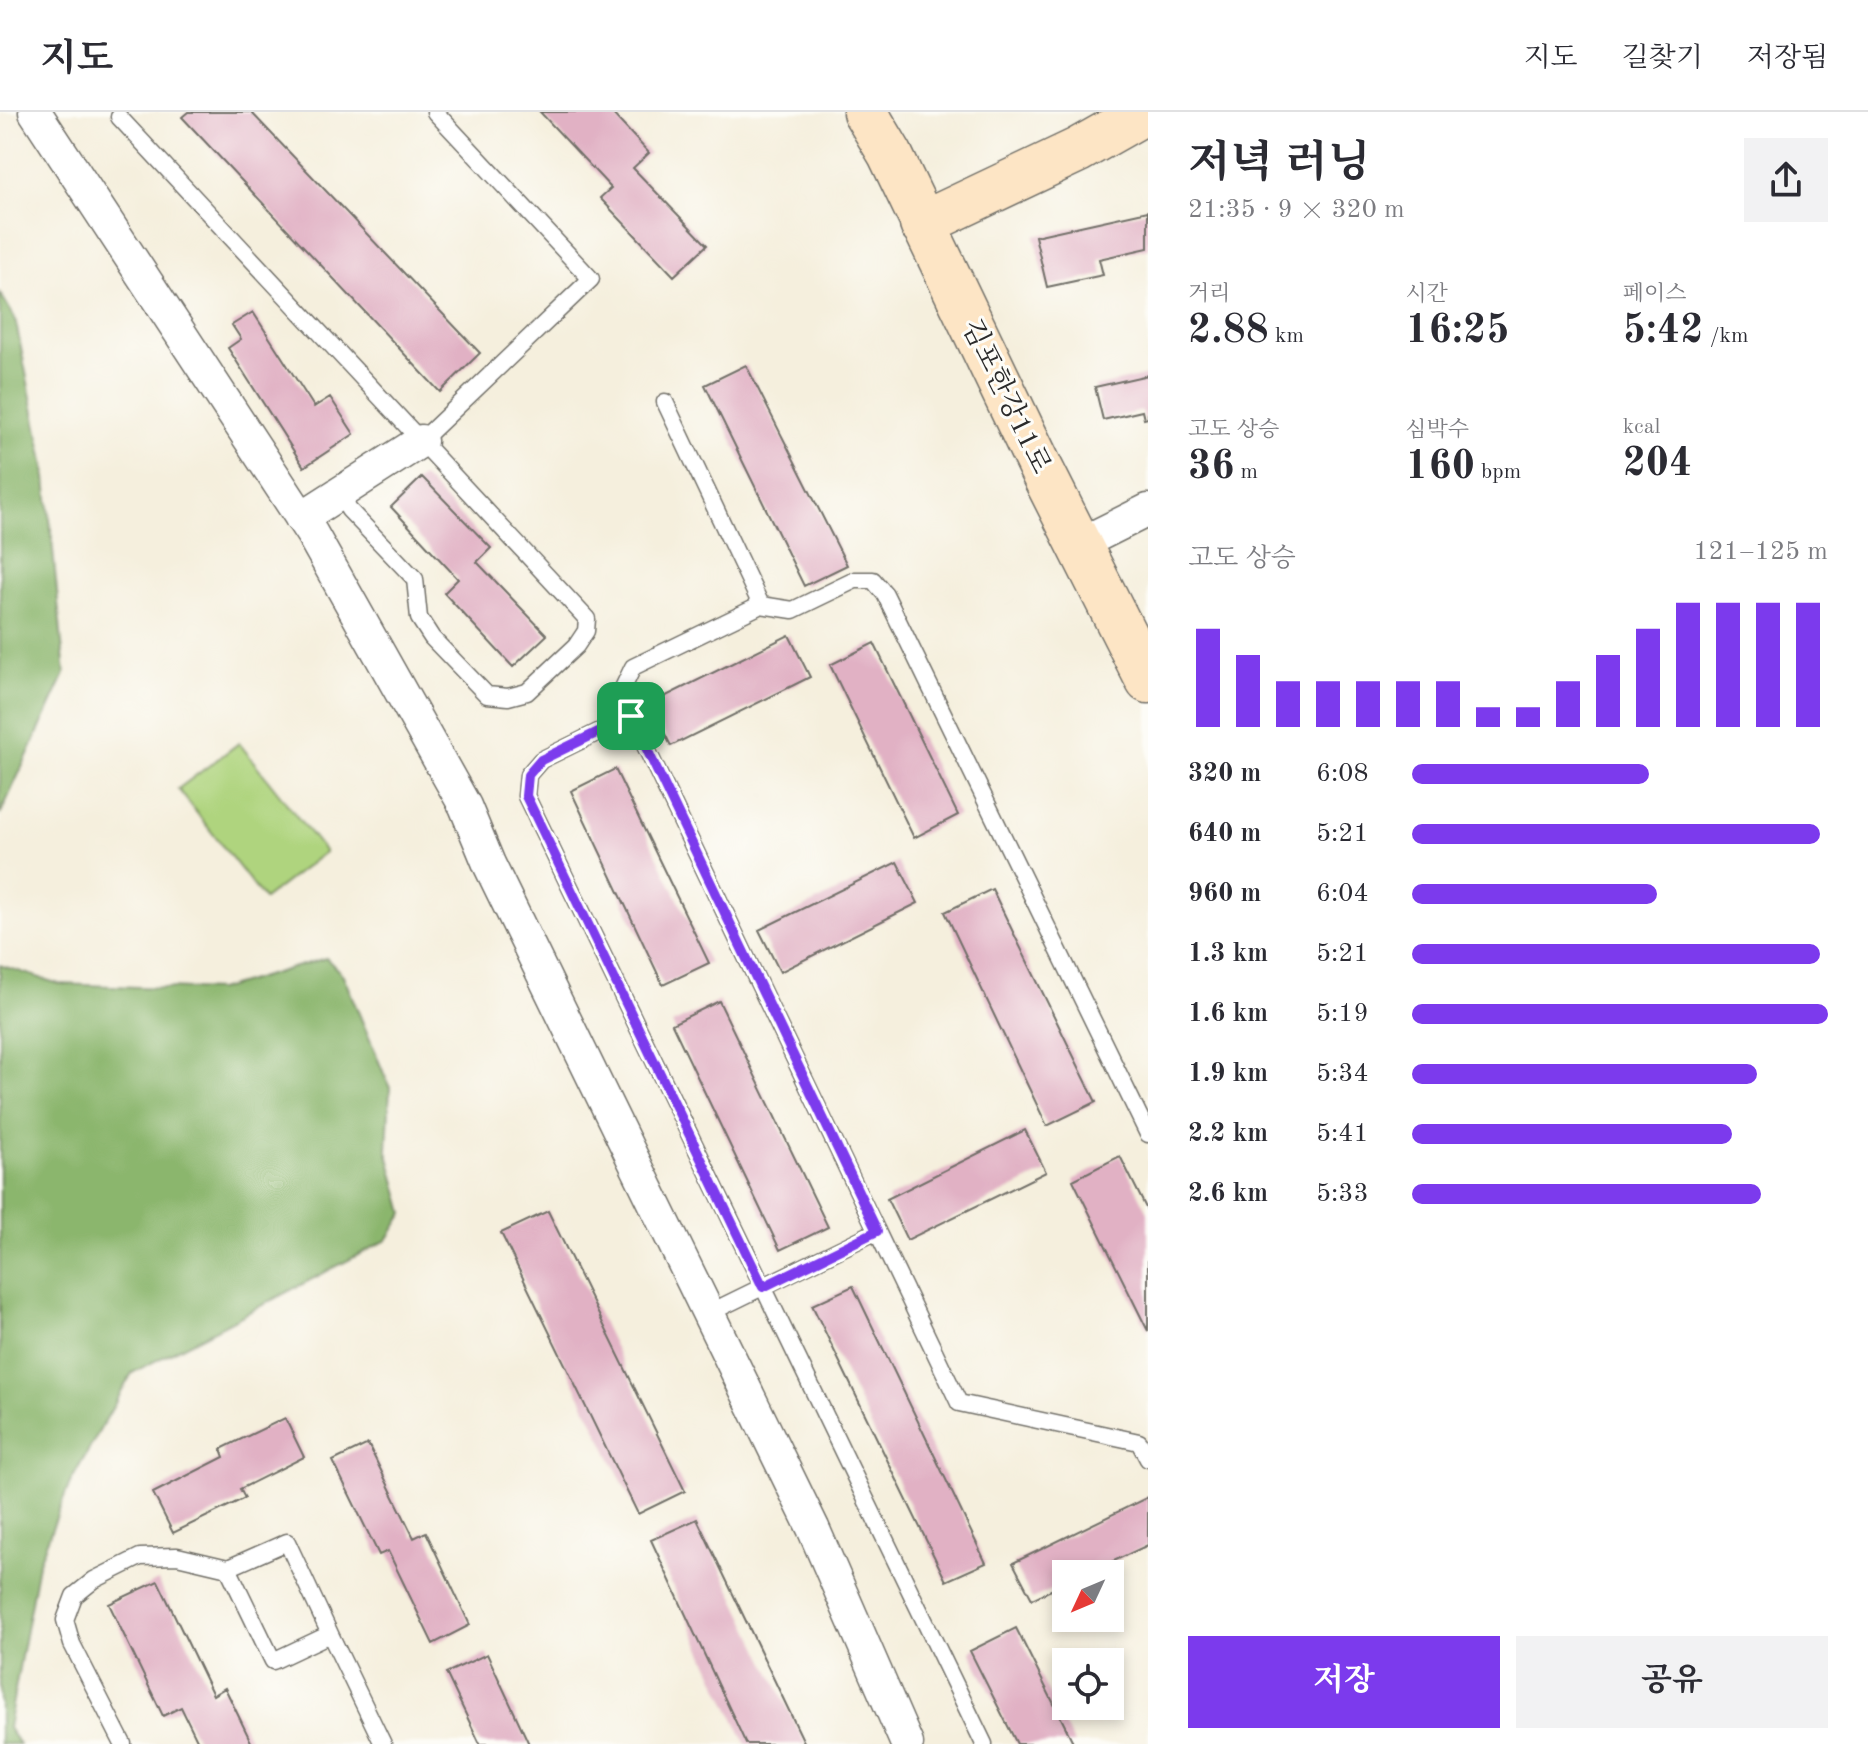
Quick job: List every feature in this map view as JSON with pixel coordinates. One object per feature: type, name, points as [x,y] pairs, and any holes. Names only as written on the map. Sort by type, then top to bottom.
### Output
[{"type":"street","points":[[35,112],[301,518],[465,806],[489,864],[813,1528],[907,1744]]},
{"type":"street","name":"김포한강11로","points":[[865,112],[928,222],[1148,661]]},
{"type":"street","name":"김포한강11로","points":[[878,112],[902,153],[928,222],[1041,469],[1148,681]]},
{"type":"street","points":[[928,222],[1078,150],[1145,112]]},
{"type":"street","points":[[301,518],[421,441]]},
{"type":"street","points":[[1088,540],[1148,510]]},
{"type":"lane","points":[[421,441],[591,279],[435,112]]},
{"type":"lane","points":[[119,117],[587,619],[586,631],[576,646],[527,692],[508,697],[487,695],[432,638],[419,618],[415,579],[349,510],[339,493]]},
{"type":"lane","points":[[665,402],[761,605]]},
{"type":"lane","points":[[1148,1134],[885,594],[873,580],[855,580],[793,610],[761,605],[633,667],[623,688],[631,716],[959,1403],[1139,1442],[1148,1459]]},
{"type":"lane","points":[[631,716],[541,760],[528,775],[526,796],[984,1744]]},
{"type":"lane","points":[[709,1313],[877,1231]]},
{"type":"lane","points":[[123,1744],[72,1644],[65,1620],[74,1596],[94,1580],[140,1557],[177,1556],[228,1568],[287,1542],[383,1744]]},
{"type":"lane","points":[[228,1568],[273,1661],[330,1634]]},
{"type":"green space","points":[[0,293],[15,318],[45,467],[65,674],[0,815]]},
{"type":"green space","points":[[239,743],[325,852],[264,899],[178,789]]},
{"type":"green space","points":[[326,958],[343,975],[390,1088],[387,1150],[404,1213],[387,1240],[132,1373],[70,1483],[38,1564],[8,1728],[19,1744],[0,1744],[0,965],[59,984],[218,990]]},
{"type":"building","points":[[188,112],[251,112],[480,353],[440,392],[182,117]]},
{"type":"building","points":[[540,112],[611,112],[649,153],[633,168],[707,245],[674,276],[600,198],[611,188]]},
{"type":"building","points":[[1148,211],[1148,248],[1099,259],[1103,275],[1047,287],[1035,236]]},
{"type":"building","points":[[253,312],[314,407],[330,397],[354,434],[304,467],[228,348],[241,339],[232,325]]},
{"type":"building","points":[[746,365],[847,565],[804,586],[705,385]]},
{"type":"building","points":[[1148,375],[1148,418],[1144,419],[1142,411],[1103,420],[1095,387]]},
{"type":"building","points":[[422,477],[491,548],[477,562],[547,635],[513,667],[444,593],[458,579],[391,507]]},
{"type":"building","points":[[789,635],[810,677],[671,746],[650,704]]},
{"type":"building","points":[[874,643],[958,815],[914,838],[830,665]]},
{"type":"building","points":[[615,769],[709,963],[663,985],[571,791]]},
{"type":"building","points":[[897,862],[918,903],[780,972],[759,930]]},
{"type":"building","points":[[992,889],[1096,1102],[1047,1126],[945,912]]},
{"type":"building","points":[[719,1001],[828,1227],[780,1250],[672,1024]]},
{"type":"building","points":[[1025,1130],[1046,1172],[907,1240],[887,1199]]},
{"type":"building","points":[[1120,1156],[1148,1212],[1148,1331],[1073,1180]]},
{"type":"building","points":[[548,1211],[685,1491],[638,1514],[501,1233]]},
{"type":"building","points":[[853,1286],[986,1563],[946,1581],[812,1305]]},
{"type":"building","points":[[285,1418],[304,1457],[240,1489],[245,1498],[173,1533],[153,1493],[224,1457],[221,1449]]},
{"type":"building","points":[[368,1444],[414,1538],[426,1532],[470,1625],[433,1644],[388,1551],[379,1555],[333,1461]]},
{"type":"building","points":[[1148,1497],[1148,1545],[1116,1560],[1052,1560],[1052,1590],[1032,1599],[1013,1563]]},
{"type":"building","points":[[697,1519],[805,1744],[746,1744],[651,1540]]},
{"type":"building","points":[[158,1581],[213,1695],[225,1688],[252,1744],[199,1744],[181,1707],[163,1716],[109,1604]]},
{"type":"building","points":[[1016,1628],[1052,1700],[1052,1720],[1062,1720],[1074,1744],[1017,1744],[970,1651]]},
{"type":"building","points":[[487,1654],[529,1744],[480,1744],[446,1673]]},
{"type":"route","points":[[631,716],[877,1231],[763,1287],[526,796],[528,775],[541,760],[631,716]]}]
